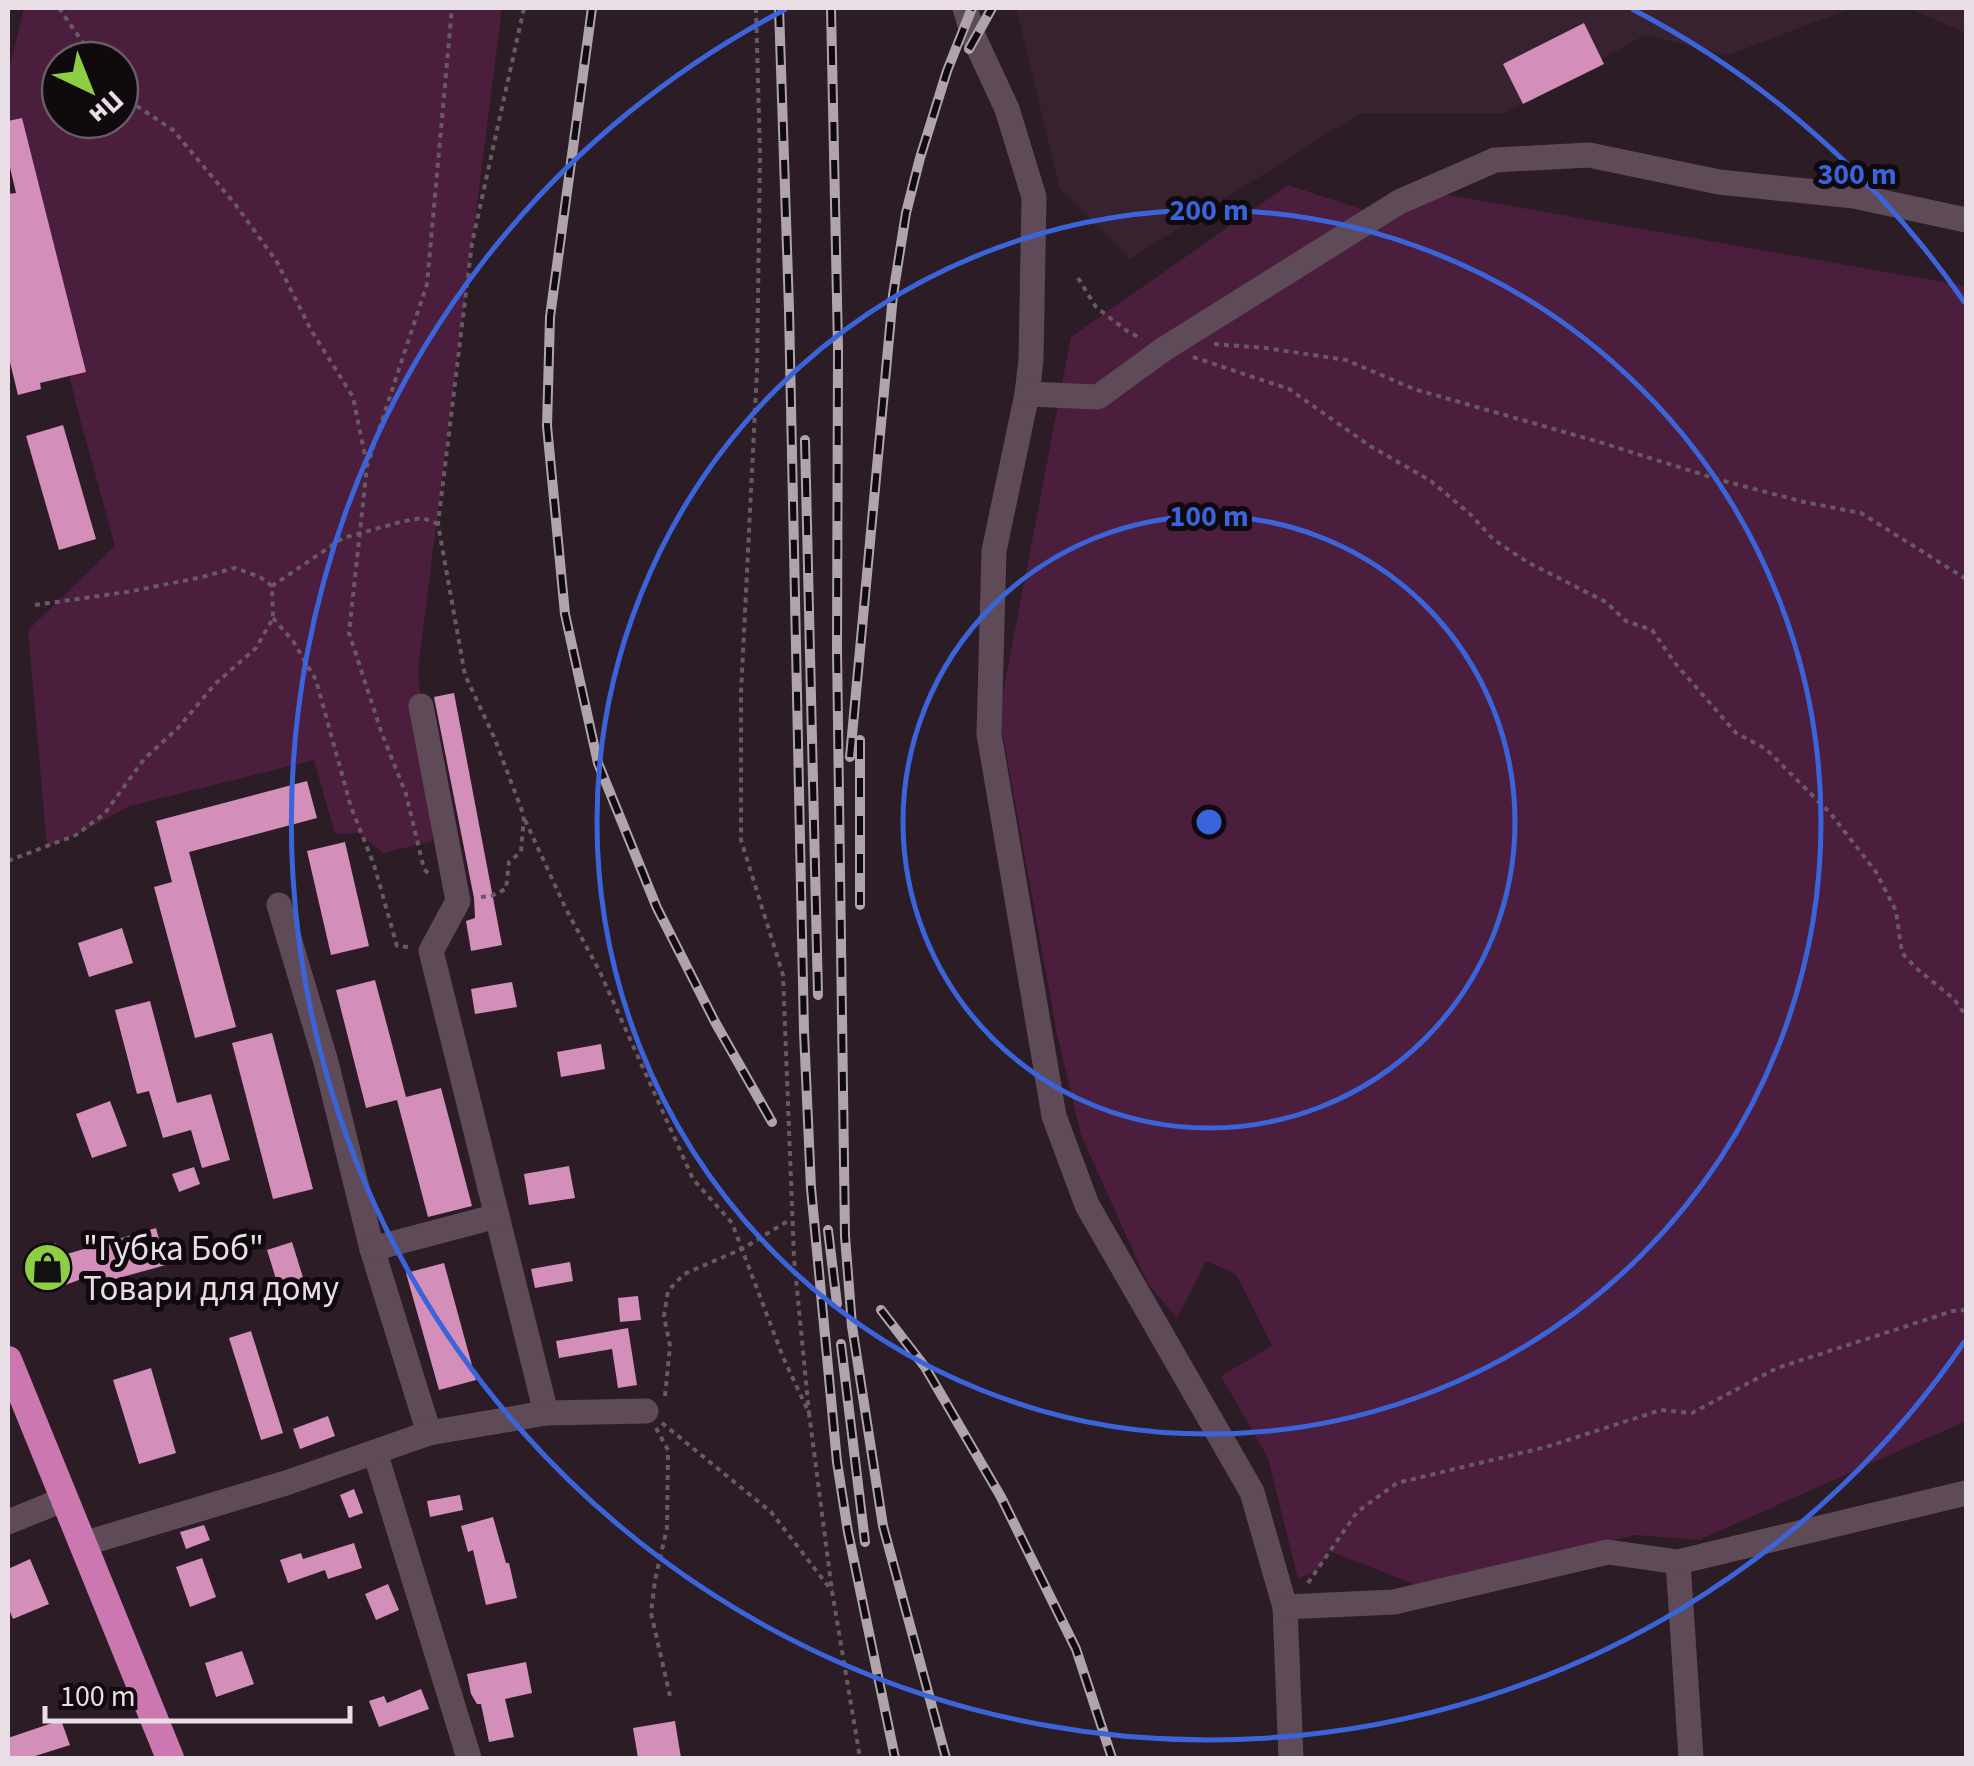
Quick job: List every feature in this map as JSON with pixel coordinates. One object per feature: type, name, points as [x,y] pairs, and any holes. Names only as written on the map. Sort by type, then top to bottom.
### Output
[{"type":"highway","points":[[8,1360],[170,1758]]},
{"type":"street","points":[[965,8],[974,38],[1007,110],[1034,197],[1031,360],[994,552],[989,734],[1054,1116],[1088,1205],[1252,1492],[1293,1599],[1291,1758]]},
{"type":"street","points":[[1027,394],[1098,397],[1164,349],[1399,202],[1495,160],[1588,155],[1718,182],[1854,196],[1966,220]]},
{"type":"street","points":[[421,706],[458,901],[431,951],[546,1414]]},
{"type":"street","points":[[278,905],[326,1062],[372,1248],[430,1433]]},
{"type":"street","points":[[372,1248],[497,1216]]},
{"type":"street","points":[[84,1544],[286,1483],[430,1433],[546,1414],[646,1411]]},
{"type":"street","points":[[374,1452],[469,1758]]},
{"type":"street","points":[[1293,1599],[1394,1602],[1608,1552],[1678,1562],[1966,1493]]},
{"type":"street","points":[[8,1522],[65,1499]]},
{"type":"street","points":[[1678,1562],[1691,1758]]},
{"type":"path","points":[[59,8],[81,40]]},
{"type":"path","points":[[452,8],[427,284],[367,466],[349,633],[406,794],[424,869],[458,901],[491,896],[506,889],[509,862],[520,852],[524,816]]},
{"type":"path","points":[[524,8],[472,243],[438,524],[465,675],[524,816],[599,970],[692,1179],[732,1224],[782,1358],[809,1413]]},
{"type":"path","points":[[756,8],[760,155],[757,370],[741,693],[741,840],[783,975],[792,1218],[809,1413],[832,1591],[860,1758]]},
{"type":"path","points":[[140,108],[173,130],[277,262],[311,330],[353,397],[367,466]]},
{"type":"path","points":[[1078,278],[1096,307],[1136,337],[1289,389],[1358,437],[1432,481],[1494,540],[1529,564],[1606,602],[1626,621],[1652,630],[1736,734],[1766,749],[1831,814],[1876,872],[1896,911],[1902,953],[1954,999],[1966,1016]]},
{"type":"path","points":[[1204,344],[1346,360],[1414,389],[1720,480],[1861,513],[1966,578]]},
{"type":"path","points":[[272,586],[343,538],[423,518],[438,524]]},
{"type":"path","points":[[35,605],[127,592],[234,568],[272,586]]},
{"type":"path","points":[[8,862],[76,835],[105,813],[144,759],[256,648],[273,618],[272,586]]},
{"type":"path","points":[[273,618],[293,641],[316,680],[351,808],[374,865],[397,946],[431,951]]},
{"type":"path","points":[[646,1411],[664,1400],[670,1346],[664,1316],[668,1291],[684,1274],[742,1249],[792,1218]]},
{"type":"path","points":[[1293,1599],[1357,1512],[1397,1483],[1546,1447],[1661,1410],[1692,1413],[1776,1368],[1952,1311],[1966,1310]]},
{"type":"path","points":[[646,1411],[771,1512],[832,1591]]},
{"type":"path","points":[[646,1411],[668,1450],[667,1528],[651,1613],[670,1696]]},
{"type":"shaded area","points":[[24,8],[502,8],[418,669],[433,841],[383,853],[359,833],[335,834],[314,760],[130,806],[47,847],[28,630],[115,546],[8,124],[8,73]]},
{"type":"shaded area","points":[[1016,8],[1852,8],[1728,55],[1645,35],[1505,113],[1360,113],[1130,259],[1060,189]]},
{"type":"shaded area","points":[[1908,8],[1966,8],[1966,33]]},
{"type":"shaded area","points":[[1288,185],[1370,212],[1408,188],[1966,286],[1966,1421],[1699,1540],[1636,1535],[1419,1586],[1329,1551],[1319,1569],[1298,1579],[1268,1458],[1221,1376],[1272,1346],[1236,1274],[1206,1261],[1177,1318],[1148,1284],[1081,1135],[1057,1034],[999,714],[1071,337]]},
{"type":"building","points":[[1584,23],[1604,64],[1523,104],[1503,64]]},
{"type":"building","points":[[22,118],[86,372],[40,383],[41,389],[18,395],[8,354],[8,194],[16,193],[8,159],[8,121]]},
{"type":"building","points":[[63,425],[96,539],[59,550],[26,436]]},
{"type":"building","points":[[454,693],[502,945],[471,951],[466,921],[475,918],[474,898],[434,697]]},
{"type":"building","points":[[307,781],[317,818],[189,852],[236,1027],[195,1038],[154,887],[172,882],[156,821]]},
{"type":"building","points":[[345,842],[369,946],[331,955],[307,851]]},
{"type":"building","points":[[122,928],[133,963],[89,977],[78,943]]},
{"type":"building","points":[[375,980],[406,1097],[441,1088],[472,1206],[428,1217],[397,1100],[366,1108],[336,990]]},
{"type":"building","points":[[512,982],[517,1007],[475,1014],[471,989]]},
{"type":"building","points":[[150,1001],[177,1103],[211,1094],[230,1160],[202,1168],[191,1130],[163,1138],[149,1091],[137,1094],[115,1010]]},
{"type":"building","points":[[272,1033],[313,1189],[273,1199],[232,1043]]},
{"type":"building","points":[[601,1044],[605,1069],[561,1077],[557,1052]]},
{"type":"building","points":[[110,1101],[127,1146],[92,1158],[76,1114]]},
{"type":"building","points":[[569,1166],[575,1198],[529,1205],[524,1174]]},
{"type":"building","points":[[194,1167],[200,1184],[179,1192],[172,1174]]},
{"type":"building","points":[[156,1228],[166,1265],[93,1285],[90,1276],[46,1292],[32,1252],[56,1243],[60,1256]]},
{"type":"building","points":[[292,1242],[306,1287],[281,1295],[267,1250]]},
{"type":"building","points":[[570,1262],[573,1281],[535,1288],[531,1269]]},
{"type":"building","points":[[444,1263],[476,1380],[439,1390],[406,1273]]},
{"type":"building","points":[[638,1296],[641,1320],[620,1322],[618,1298]]},
{"type":"building","points":[[628,1328],[637,1385],[618,1388],[612,1349],[559,1358],[556,1341]]},
{"type":"building","points":[[251,1331],[283,1433],[261,1440],[229,1338]]},
{"type":"building","points":[[151,1368],[176,1453],[139,1464],[113,1380]]},
{"type":"building","points":[[328,1416],[335,1436],[300,1449],[293,1429]]},
{"type":"building","points":[[354,1489],[363,1513],[349,1518],[340,1495]]},
{"type":"building","points":[[460,1495],[463,1510],[430,1517],[427,1501]]},
{"type":"building","points":[[493,1517],[517,1598],[486,1605],[473,1550],[468,1552],[461,1526]]},
{"type":"building","points":[[204,1525],[210,1540],[186,1549],[180,1532]]},
{"type":"building","points":[[354,1543],[362,1568],[328,1579],[325,1570],[288,1583],[280,1560],[301,1553],[303,1559]]},
{"type":"building","points":[[202,1558],[216,1597],[190,1607],[176,1567]]},
{"type":"building","points":[[30,1559],[49,1604],[13,1619],[8,1607],[8,1569]]},
{"type":"building","points":[[388,1584],[399,1610],[376,1620],[365,1594]]},
{"type":"building","points":[[242,1651],[254,1684],[216,1697],[205,1663]]},
{"type":"building","points":[[526,1662],[532,1693],[505,1699],[514,1737],[489,1742],[481,1704],[471,1694],[467,1674]]},
{"type":"building","points":[[421,1689],[429,1709],[379,1727],[369,1701],[384,1696],[387,1703]]},
{"type":"building","points":[[61,1720],[70,1745],[29,1758],[8,1758],[8,1738]]},
{"type":"building","points":[[675,1721],[681,1758],[638,1758],[633,1728]]},
{"type":"railway","points":[[592,8],[550,317],[547,426],[565,614],[598,763],[657,908],[772,1122]]},
{"type":"railway","points":[[779,8],[811,1188],[837,1462],[895,1758]]},
{"type":"railway","points":[[831,8],[838,348],[837,650],[845,1236],[852,1326],[883,1526],[946,1758]]},
{"type":"railway","points":[[850,757],[893,295],[906,213],[947,71],[972,8]]},
{"type":"railway","points":[[969,49],[992,8]]},
{"type":"railway","points":[[805,440],[818,995]]},
{"type":"railway","points":[[860,740],[860,905]]},
{"type":"railway","points":[[828,1230],[837,1304]]},
{"type":"railway","points":[[881,1310],[925,1367],[1001,1497],[1076,1649],[1112,1758]]},
{"type":"railway","points":[[841,1344],[865,1542]]},
{"type":"place","name":"\"Губка Боб\" Товари для дому","points":[[48,1268]]}]
